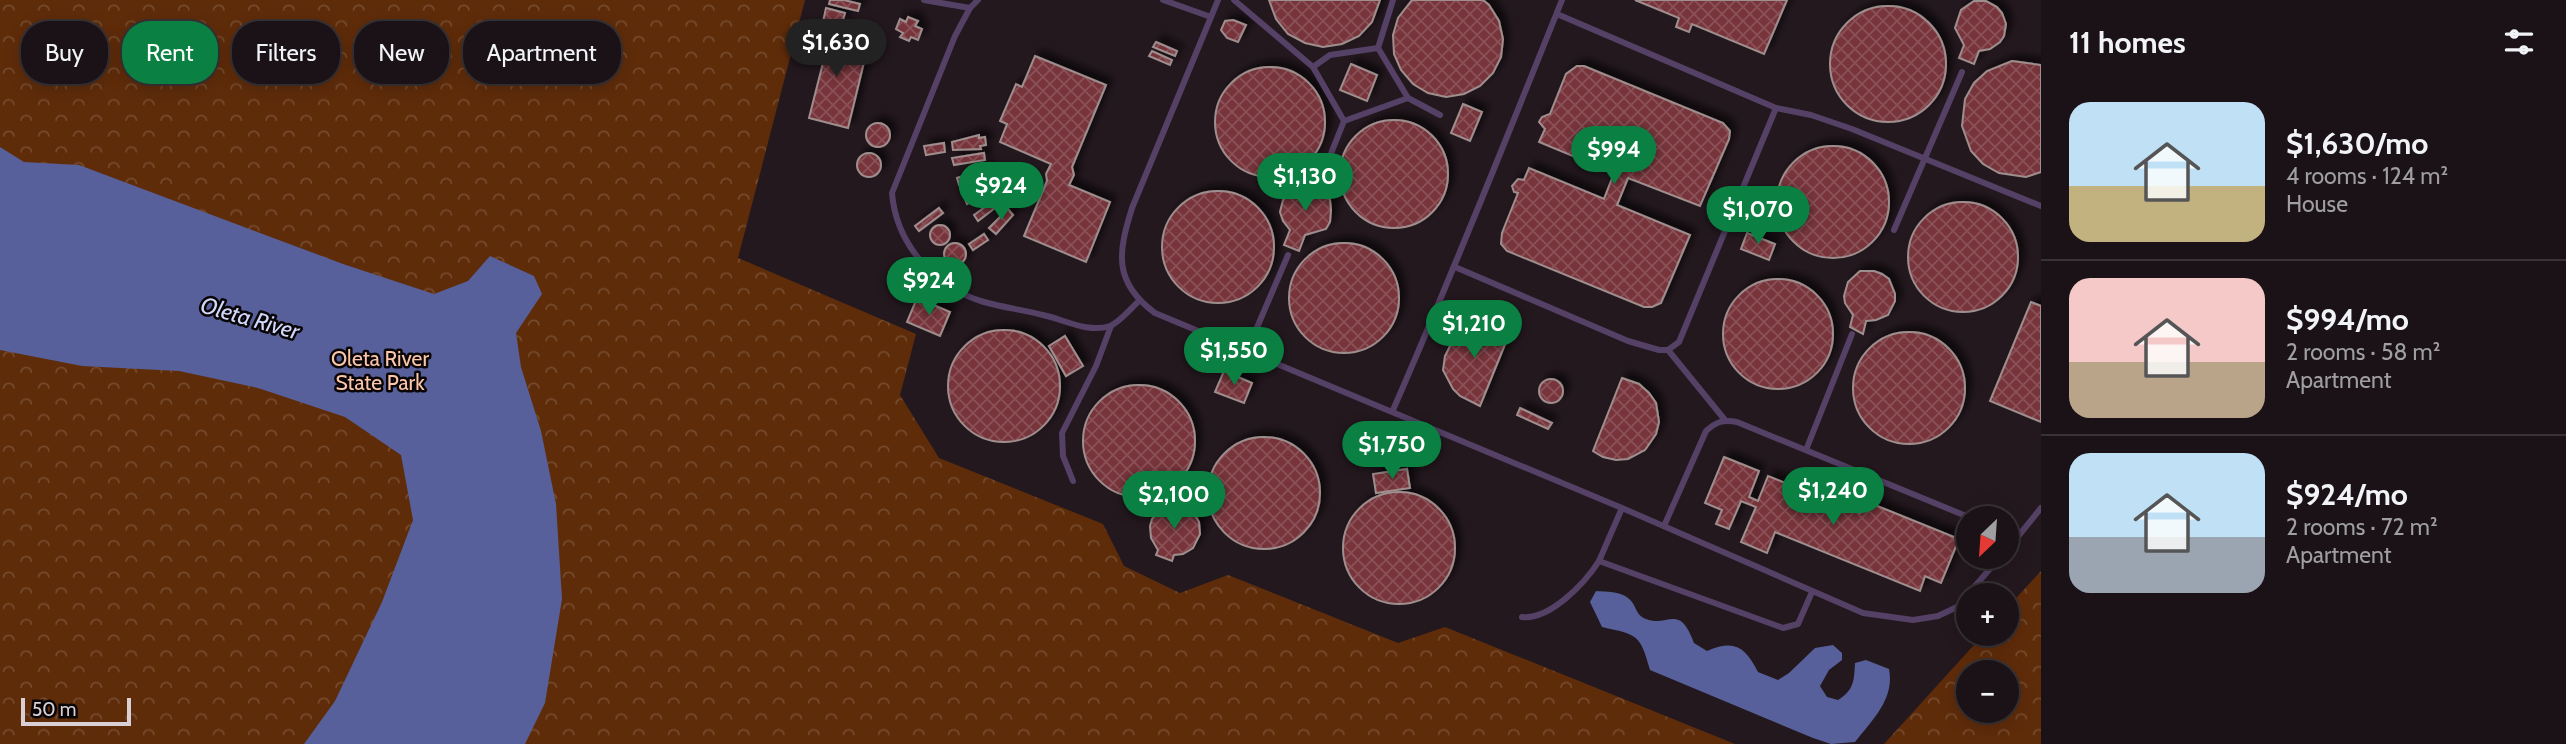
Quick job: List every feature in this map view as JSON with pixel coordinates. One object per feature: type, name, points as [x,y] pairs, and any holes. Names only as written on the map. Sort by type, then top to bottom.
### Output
[{"type":"lane","points":[[924,0],[970,8]]},
{"type":"lane","points":[[978,0],[970,8],[955,36],[892,193],[893,210],[898,225],[920,260],[948,286],[983,302],[1043,314],[1083,327],[1111,326]]},
{"type":"lane","points":[[1163,0],[1211,17]]},
{"type":"lane","points":[[1218,0],[1132,208],[1124,237],[1121,257],[1131,291],[1155,313],[1393,410],[1863,613],[1913,620],[1938,616],[1957,607],[1990,569]]},
{"type":"lane","points":[[1234,0],[1313,66],[1344,121]]},
{"type":"lane","points":[[1393,0],[1378,48],[1408,98],[1440,115]]},
{"type":"lane","points":[[1393,410],[1455,267],[1562,0]]},
{"type":"lane","points":[[1557,14],[1776,107],[1821,118],[2041,206]]},
{"type":"lane","points":[[1313,66],[1330,55],[1378,48]]},
{"type":"lane","points":[[1894,230],[1962,72]]},
{"type":"lane","points":[[1320,181],[1344,121],[1408,98]]},
{"type":"lane","points":[[1455,267],[1628,341],[1650,348],[1668,349],[1679,342],[1776,107]]},
{"type":"lane","points":[[1247,351],[1288,255]]},
{"type":"lane","points":[[1073,481],[1063,456],[1062,433],[1096,366],[1111,326],[1139,301]]},
{"type":"lane","points":[[1806,450],[1852,334]]},
{"type":"lane","points":[[1668,349],[1725,420]]},
{"type":"lane","points":[[1664,526],[1706,432],[1714,424],[1725,420],[1737,422],[1956,511]]},
{"type":"lane","points":[[1522,617],[1529,618],[1556,605],[1589,577],[1599,561],[1622,508]]},
{"type":"lane","points":[[2020,534],[2041,508]]},
{"type":"lane","points":[[1599,561],[1783,628],[1798,624],[1812,592]]},
{"type":"green space","name":"Oleta River State Park","points":[[0,0],[805,0],[738,258],[916,334],[900,395],[939,458],[1103,524],[1124,566],[1180,593],[1228,575],[1398,643],[1445,627],[1735,744],[0,744]]},
{"type":"green space","points":[[2041,571],[2041,744],[1884,744],[1956,665],[1956,723],[2019,723],[2019,660],[1960,660],[1973,646],[2019,646],[2019,595]]},
{"type":"water","name":"Oleta River","points":[[0,147],[24,162],[79,165],[343,264],[434,294],[468,281],[490,256],[534,276],[542,294],[516,333],[521,367],[541,431],[556,504],[562,599],[545,703],[525,744],[304,744],[335,701],[382,602],[413,520],[401,455],[345,417],[258,388],[179,371],[82,366],[0,350]]},
{"type":"water","points":[[1596,591],[1616,593],[1629,598],[1643,618],[1654,621],[1678,620],[1689,631],[1694,643],[1707,651],[1725,646],[1738,648],[1744,651],[1758,672],[1778,680],[1815,648],[1833,645],[1842,653],[1842,660],[1829,670],[1820,686],[1827,697],[1838,700],[1847,693],[1853,680],[1855,663],[1866,660],[1889,669],[1889,690],[1881,708],[1855,742],[1831,744],[1813,738],[1650,670],[1636,638],[1602,627],[1590,602]]},
{"type":"building","points":[[830,0],[860,4],[858,11],[829,4]]},
{"type":"building","points":[[1269,0],[1380,0],[1372,22],[1359,36],[1342,44],[1323,47],[1305,43],[1288,34],[1276,19]]},
{"type":"building","points":[[1412,0],[1483,0],[1489,5],[1499,21],[1503,39],[1501,57],[1493,73],[1480,86],[1464,94],[1446,97],[1428,93],[1413,84],[1401,70],[1394,54],[1393,35],[1398,18]]},
{"type":"building","points":[[1635,0],[1787,0],[1764,54],[1692,24],[1689,32],[1676,27],[1679,18]]},
{"type":"building","points":[[1974,1],[1986,1],[1997,7],[2006,24],[2000,42],[1990,49],[1979,51],[1974,64],[1959,58],[1964,45],[1955,28],[1961,10]]},
{"type":"building","points":[[1888,6],[1910,10],[1929,23],[1942,42],[1946,64],[1942,86],[1929,105],[1910,118],[1888,122],[1866,118],[1847,105],[1834,86],[1830,64],[1834,42],[1847,23],[1866,10]]},
{"type":"building","points":[[826,8],[845,13],[842,23],[834,21],[829,39],[833,40],[831,49],[865,58],[848,128],[809,118],[827,47],[818,45]]},
{"type":"building","points":[[908,17],[918,21],[915,26],[922,29],[918,40],[911,37],[909,41],[900,37],[903,33],[896,29],[900,19],[906,22]]},
{"type":"building","points":[[1233,20],[1246,25],[1238,42],[1227,38],[1221,30],[1225,21]]},
{"type":"building","points":[[1156,42],[1177,51],[1175,56],[1153,47]]},
{"type":"building","points":[[1152,51],[1172,60],[1170,65],[1149,56]]},
{"type":"building","points":[[1035,56],[1106,85],[1072,167],[1074,175],[1069,185],[1110,202],[1086,262],[1024,236],[1047,181],[1046,174],[1051,164],[1000,142],[1007,124],[1000,121],[1016,84],[1022,87]]},
{"type":"building","points":[[2012,61],[2041,65],[2041,172],[2026,177],[1999,173],[1983,164],[1971,151],[1962,126],[1965,99],[1974,83],[1987,71]]},
{"type":"building","points":[[1351,64],[1377,75],[1367,101],[1340,90]]},
{"type":"building","points":[[1577,66],[1584,66],[1723,123],[1730,131],[1700,206],[1628,178],[1617,205],[1690,235],[1661,303],[1652,307],[1644,307],[1507,251],[1501,244],[1502,233],[1518,193],[1514,192],[1512,186],[1518,179],[1524,180],[1529,168],[1604,199],[1614,173],[1539,142],[1545,129],[1539,122],[1542,117],[1550,114],[1566,74]]},
{"type":"building","points":[[1270,67],[1291,71],[1309,83],[1321,101],[1325,122],[1321,143],[1309,161],[1291,173],[1270,177],[1249,173],[1231,161],[1219,143],[1215,122],[1219,101],[1231,83],[1249,71]]},
{"type":"building","points":[[1463,104],[1482,112],[1470,141],[1451,133]]},
{"type":"building","points":[[1394,120],[1415,124],[1432,136],[1444,153],[1448,174],[1444,195],[1432,212],[1415,224],[1394,228],[1373,224],[1356,212],[1344,195],[1340,174],[1344,153],[1356,136],[1373,124]]},
{"type":"building","points":[[878,123],[886,127],[890,135],[886,143],[878,147],[870,143],[866,135],[870,127]]},
{"type":"building","points":[[979,135],[979,138],[985,137],[986,145],[980,146],[981,149],[953,150],[952,142]]},
{"type":"building","points":[[944,143],[945,152],[926,155],[924,146]]},
{"type":"building","points":[[1833,146],[1854,151],[1872,163],[1884,181],[1889,202],[1884,223],[1872,241],[1854,253],[1833,258],[1812,253],[1794,241],[1782,223],[1777,202],[1782,181],[1794,163],[1812,151]]},
{"type":"building","points":[[869,153],[877,157],[881,165],[877,173],[869,177],[861,173],[857,165],[861,157]]},
{"type":"building","points":[[984,153],[985,160],[954,165],[952,158]]},
{"type":"building","points":[[987,168],[989,175],[959,185],[957,178]]},
{"type":"building","points":[[993,183],[996,189],[967,204],[964,197]]},
{"type":"building","points":[[1300,184],[1313,184],[1324,191],[1330,200],[1331,210],[1326,229],[1305,235],[1299,251],[1284,245],[1290,230],[1280,212],[1289,191]]},
{"type":"building","points":[[1218,191],[1240,195],[1258,207],[1270,225],[1274,247],[1270,269],[1258,287],[1240,299],[1218,303],[1196,299],[1178,287],[1166,269],[1162,247],[1166,225],[1178,207],[1196,195]]},
{"type":"building","points":[[1000,196],[1004,201],[978,221],[974,215]]},
{"type":"building","points":[[1963,202],[1984,206],[2002,218],[2014,236],[2018,257],[2014,278],[2002,296],[1984,308],[1963,312],[1942,308],[1924,296],[1912,278],[1908,257],[1912,236],[1924,218],[1942,206]]},
{"type":"building","points":[[939,208],[943,213],[919,231],[915,226]]},
{"type":"building","points":[[1008,209],[1013,215],[996,234],[989,228]]},
{"type":"building","points":[[936,225],[944,225],[950,235],[944,245],[936,245],[930,239],[930,231]]},
{"type":"building","points":[[1747,233],[1775,244],[1769,260],[1741,249]]},
{"type":"building","points":[[984,234],[988,240],[973,250],[969,244]]},
{"type":"building","points":[[955,243],[965,250],[966,254],[959,264],[955,265],[945,258],[944,254],[951,244]]},
{"type":"building","points":[[1344,243],[1365,247],[1383,259],[1395,277],[1399,298],[1395,319],[1383,337],[1365,349],[1344,353],[1323,349],[1305,337],[1293,319],[1289,298],[1293,277],[1305,259],[1323,247]]},
{"type":"building","points":[[1860,271],[1882,274],[1889,279],[1895,294],[1895,301],[1888,315],[1866,321],[1863,334],[1850,327],[1853,315],[1844,296],[1848,282]]},
{"type":"building","points":[[1778,279],[1799,283],[1817,295],[1829,313],[1833,334],[1829,355],[1817,373],[1799,385],[1778,389],[1757,385],[1739,373],[1727,355],[1723,334],[1727,313],[1739,295],[1757,283]]},
{"type":"building","points":[[917,298],[950,312],[940,336],[907,322]]},
{"type":"building","points":[[2031,302],[2041,306],[2041,422],[1990,401]]},
{"type":"building","points":[[1479,324],[1490,324],[1510,332],[1480,406],[1460,396],[1443,370],[1445,356],[1454,338],[1462,331]]},
{"type":"building","points":[[1004,330],[1025,334],[1044,346],[1056,365],[1060,386],[1056,407],[1044,426],[1025,438],[1004,442],[983,438],[964,426],[952,407],[948,386],[952,365],[964,346],[983,334]]},
{"type":"building","points":[[1909,332],[1930,336],[1948,349],[1961,367],[1965,388],[1961,409],[1948,427],[1930,440],[1909,444],[1888,440],[1870,427],[1857,409],[1853,388],[1857,367],[1870,349],[1888,336]]},
{"type":"building","points":[[1065,336],[1083,366],[1066,376],[1049,346]]},
{"type":"building","points":[[1224,371],[1252,383],[1244,403],[1215,392]]},
{"type":"building","points":[[1622,378],[1639,384],[1649,393],[1656,403],[1659,422],[1656,434],[1645,450],[1628,459],[1616,460],[1593,451]]},
{"type":"building","points":[[1551,379],[1560,382],[1563,391],[1560,400],[1551,403],[1542,400],[1539,391],[1542,382]]},
{"type":"building","points":[[1139,385],[1160,389],[1179,401],[1191,420],[1195,441],[1191,462],[1179,481],[1160,493],[1139,497],[1118,493],[1099,481],[1087,462],[1083,441],[1087,420],[1099,401],[1118,389]]},
{"type":"building","points":[[1520,408],[1552,423],[1548,429],[1517,415]]},
{"type":"building","points":[[1264,437],[1285,441],[1303,454],[1316,472],[1320,493],[1316,514],[1303,532],[1285,545],[1264,549],[1243,545],[1225,532],[1212,514],[1208,493],[1212,472],[1225,454],[1243,441]]},
{"type":"building","points":[[1724,457],[1759,471],[1749,497],[1758,501],[1768,476],[1860,513],[1865,501],[1956,538],[1956,546],[1941,583],[1925,576],[1920,591],[1775,532],[1767,553],[1741,542],[1756,507],[1741,501],[1729,529],[1716,524],[1722,510],[1705,503]]},
{"type":"building","points":[[1407,469],[1410,488],[1376,493],[1373,474]]},
{"type":"building","points":[[1399,492],[1420,496],[1439,508],[1451,527],[1455,548],[1451,569],[1439,588],[1420,600],[1399,604],[1378,600],[1359,588],[1347,569],[1343,548],[1347,527],[1359,508],[1378,496]]},
{"type":"building","points":[[1178,505],[1189,509],[1195,515],[1200,534],[1193,548],[1183,554],[1174,555],[1172,561],[1156,555],[1158,550],[1151,538],[1150,526],[1160,510]]}]
